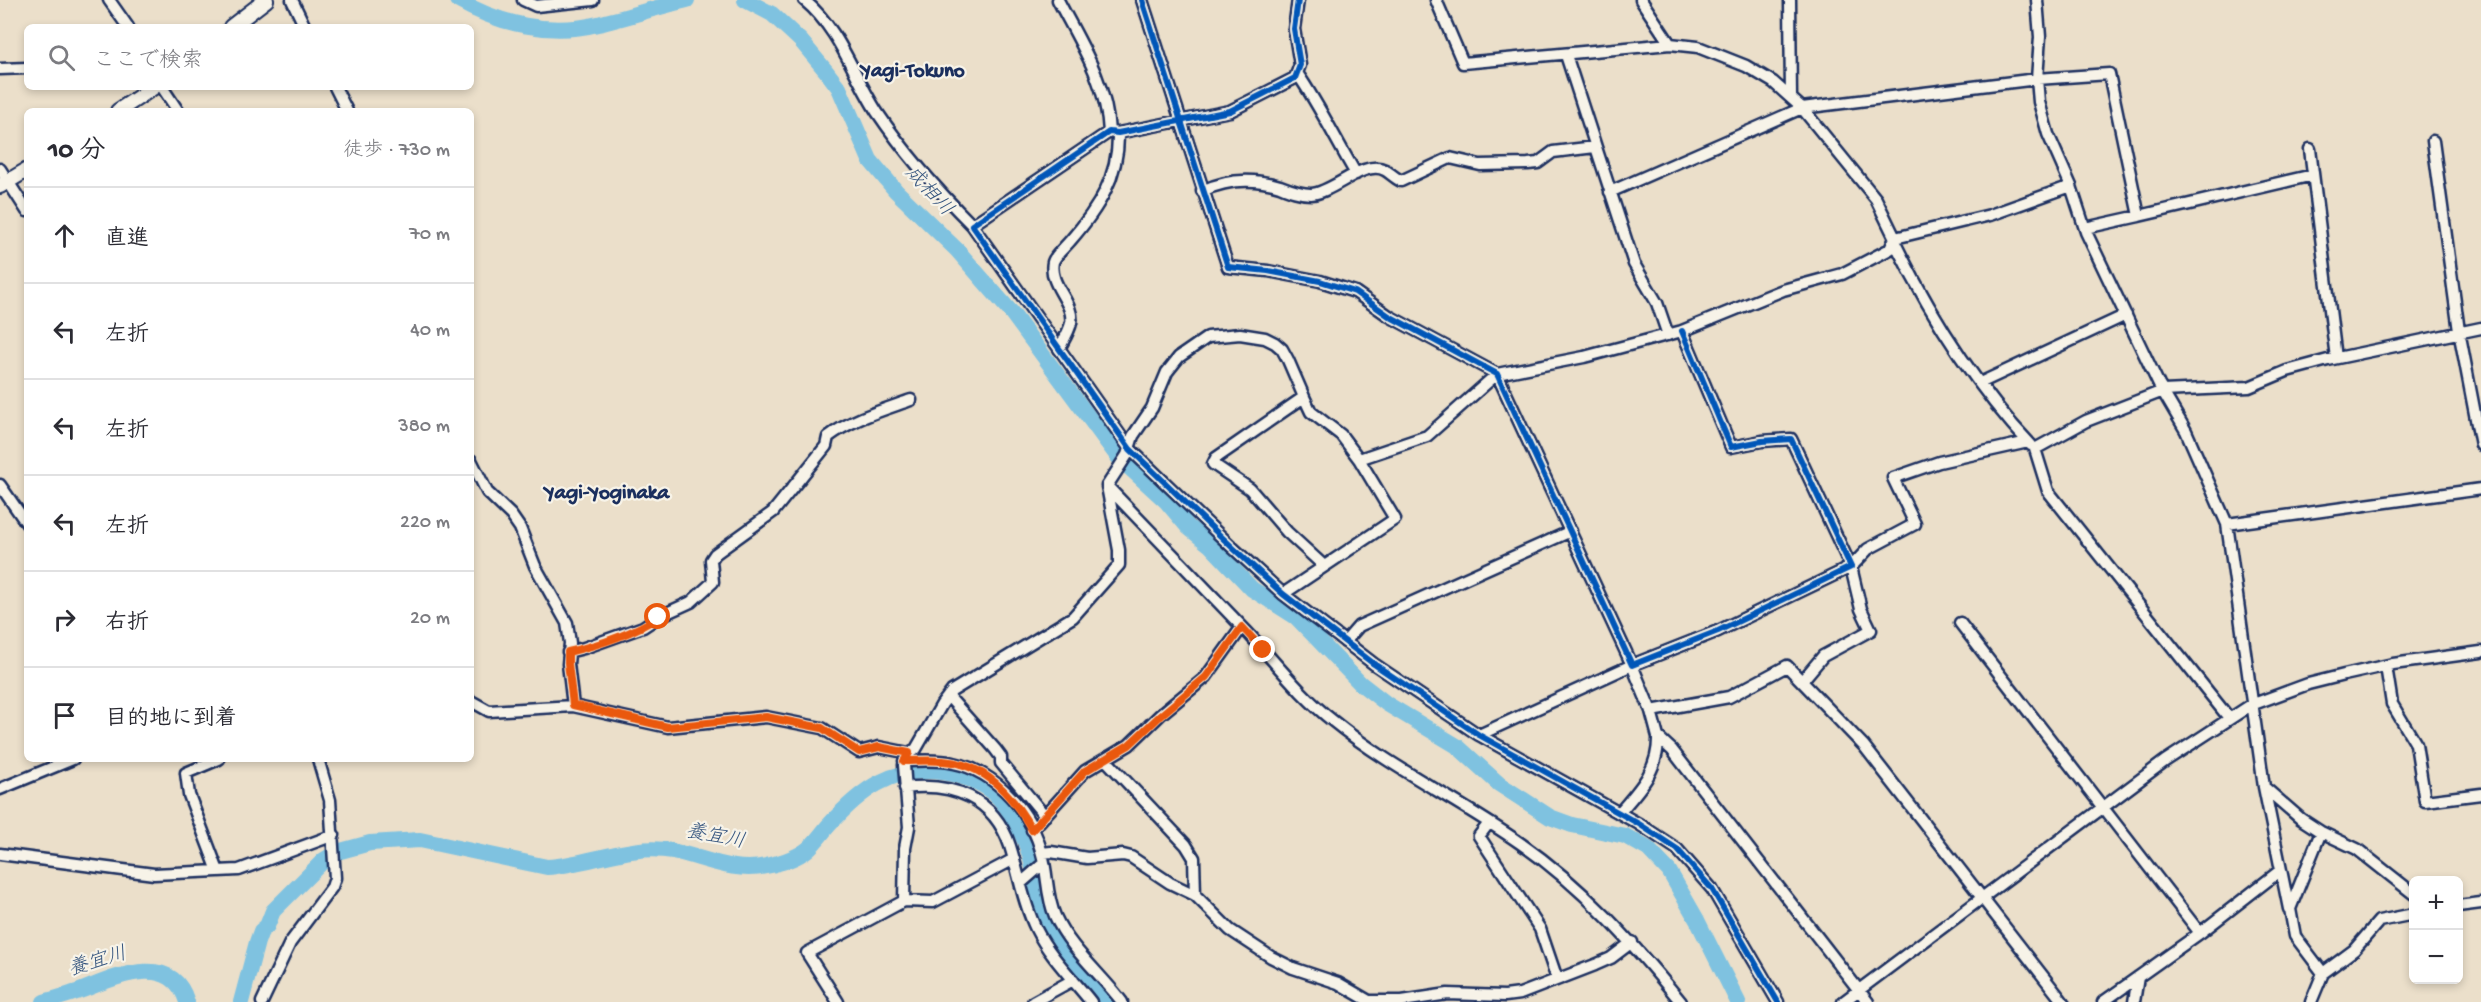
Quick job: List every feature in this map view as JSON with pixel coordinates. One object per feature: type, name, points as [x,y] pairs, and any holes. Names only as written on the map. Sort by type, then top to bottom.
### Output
[{"type":"main road","points":[[235,24],[266,0]]},
{"type":"main road","points":[[122,108],[150,90]]},
{"type":"main road","points":[[4,184],[24,172]]},
{"type":"street","points":[[109,0],[127,24]]},
{"type":"street","points":[[292,0],[304,24]]},
{"type":"street","points":[[523,0],[536,6],[593,0]]},
{"type":"street","points":[[804,0],[828,24],[877,112],[954,207],[972,225],[1129,452],[1283,594],[1374,664],[1479,735],[1619,813],[1677,849],[1712,889],[1778,1002]]},
{"type":"street","points":[[1058,0],[1094,70],[1108,111],[1117,160],[1110,182],[1097,207],[1053,260],[1052,276],[1071,314],[1071,323],[1059,349]]},
{"type":"street","points":[[1142,0],[1228,267],[1268,271],[1320,281],[1355,292],[1389,316],[1497,374],[1571,531],[1651,711],[1658,737],[1656,764],[1644,784],[1619,813]]},
{"type":"street","points":[[972,225],[1113,133],[1230,111],[1295,78],[1300,65],[1294,28],[1298,0]]},
{"type":"street","points":[[1436,0],[1463,63],[1670,44],[1698,47],[1746,66],[1773,82],[1791,98],[1802,108],[1876,199],[1933,315],[1980,383],[2032,446],[2048,491],[2229,718]]},
{"type":"street","points":[[1641,0],[1670,44]]},
{"type":"street","points":[[1790,0],[1791,98]]},
{"type":"street","points":[[2037,0],[2040,37],[2037,80],[2039,102],[2048,134],[2071,186],[2085,228],[2163,391],[2186,431],[2227,524],[2264,787],[2295,936],[2323,973]]},
{"type":"street","points":[[1566,55],[1634,264],[1657,303],[1668,335]]},
{"type":"street","points":[[0,69],[24,68]]},
{"type":"street","points":[[1297,73],[1315,99],[1329,130],[1356,174]]},
{"type":"street","points":[[1610,192],[1802,108],[2037,80],[2109,74],[2139,216]]},
{"type":"street","points":[[164,90],[176,108]]},
{"type":"street","points":[[336,90],[346,108]]},
{"type":"street","points":[[2433,141],[2459,331],[2481,445]]},
{"type":"street","points":[[1203,191],[1223,182],[1248,180],[1312,194],[1326,190],[1356,174],[1373,169],[1384,169],[1401,181],[1450,158],[1480,165],[1528,164],[1538,163],[1558,151],[1595,147]]},
{"type":"street","points":[[2310,149],[2336,358]]},
{"type":"street","points":[[0,169],[4,184],[24,207]]},
{"type":"street","points":[[2085,228],[2313,175]]},
{"type":"street","points":[[1894,239],[1990,215],[2071,186]]},
{"type":"street","points":[[1359,459],[1426,436],[1497,374],[1584,357],[1682,331],[1783,290],[1842,274],[1890,249],[1894,239]]},
{"type":"street","points":[[1980,383],[2126,315]]},
{"type":"street","points":[[1479,735],[1632,665],[1718,631],[1851,567],[1868,549],[1915,524],[1893,478],[1940,462],[2032,446],[2086,421],[2163,391],[2249,387],[2287,371],[2336,358],[2481,328]]},
{"type":"street","points":[[1682,331],[1731,447],[1762,441],[1791,439],[1851,567],[1861,609],[1871,630],[1823,656],[1802,681]]},
{"type":"street","points":[[904,901],[905,848],[909,827],[905,788],[906,760],[916,749],[948,696],[1073,617],[1119,565],[1109,482],[1129,452],[1133,436],[1152,408],[1167,372],[1179,357],[1208,337],[1240,334],[1265,338],[1275,343],[1285,354],[1311,412],[1341,435],[1359,459],[1395,519],[1283,594]]},
{"type":"street","points":[[1304,397],[1216,458],[1213,464],[1250,489],[1287,532],[1324,566]]},
{"type":"street","points":[[568,652],[643,627],[658,617],[692,602],[713,582],[711,560],[715,554],[773,512],[826,446],[828,437],[863,418],[911,399]]},
{"type":"street","points":[[474,466],[487,492],[511,515],[520,528],[535,566],[567,623],[570,643],[568,663],[573,705]]},
{"type":"street","points":[[1109,482],[1304,694],[1333,721],[1419,780],[1490,823],[1550,866],[1601,910],[1632,942],[1681,1002]]},
{"type":"street","points":[[0,485],[24,520]]},
{"type":"street","points":[[2227,524],[2481,489]]},
{"type":"street","points":[[1345,642],[1359,626],[1571,531]]},
{"type":"street","points":[[1960,624],[2200,933]]},
{"type":"street","points":[[1032,830],[1085,771],[1129,745],[1206,677],[1242,627]]},
{"type":"street","points":[[1844,1002],[2165,760],[2252,705],[2308,684],[2386,666],[2481,652]]},
{"type":"street","points":[[1651,711],[1729,697],[1787,666],[1864,746],[2063,1002]]},
{"type":"street","points":[[2386,666],[2392,704],[2416,744],[2425,801],[2481,794]]},
{"type":"street","points":[[948,696],[995,749],[1001,757],[1000,763],[1045,816]]},
{"type":"street","points":[[474,703],[489,711],[573,705],[668,727],[766,717],[822,728],[859,752],[879,747],[906,760],[942,761],[980,772],[1008,792],[1032,830],[1055,916],[1074,945],[1122,1002]]},
{"type":"street","points":[[1658,737],[1672,750],[1861,990],[1868,1002]]},
{"type":"street","points":[[1106,760],[1186,845],[1194,858],[1195,895]]},
{"type":"street","points":[[0,789],[66,762]]},
{"type":"street","points":[[212,762],[186,773],[189,795],[218,871]]},
{"type":"street","points":[[262,1002],[290,943],[332,887],[335,878],[334,835],[328,789],[319,762]]},
{"type":"street","points":[[905,788],[933,786],[950,789],[980,802],[991,812],[1006,835],[1036,928],[1046,947],[1091,1002]]},
{"type":"street","points":[[2264,787],[2301,819],[2321,832],[2357,849],[2409,890]]},
{"type":"street","points":[[1490,823],[1479,836],[1540,929],[1557,979]]},
{"type":"street","points":[[2290,909],[2321,832]]},
{"type":"street","points":[[0,854],[154,874],[239,870],[334,835]]},
{"type":"street","points":[[1020,883],[1051,852],[1087,858],[1123,855],[1131,857],[1170,883],[1195,895],[1230,930],[1271,957],[1293,968],[1338,983],[1369,1001],[1402,1001],[1448,994],[1519,998],[1557,979],[1611,958],[1632,942]]},
{"type":"street","points":[[838,1002],[807,953],[904,901],[933,902],[1014,859]]},
{"type":"street","points":[[2103,1002],[2200,933],[2281,870]]},
{"type":"street","points":[[2463,905],[2481,903]]},
{"type":"street","points":[[2311,1002],[2323,973],[2354,950],[2379,921],[2409,915]]},
{"type":"street","points":[[2134,1002],[2138,977]]},
{"type":"street","points":[[1033,1002],[1073,981]]},
{"type":"waterway","name":"成相川","points":[[457,0],[490,16],[507,21],[525,26],[561,29],[598,24],[687,0]]},
{"type":"waterway","name":"成相川","points":[[745,0],[772,14],[801,41],[826,71],[839,88],[870,160],[896,191],[957,250],[1011,312],[1118,457],[1166,501],[1188,527],[1210,545],[1252,589],[1296,617],[1360,683],[1387,704],[1457,746],[1499,784],[1550,817],[1572,825],[1625,836],[1648,849],[1669,871],[1697,920],[1738,1002]]},
{"type":"waterway","name":"養宜川","points":[[241,1002],[257,942],[273,911],[324,860],[337,852],[370,843],[420,840],[547,867],[578,863],[625,852],[657,849],[719,864],[754,868],[793,858],[811,847],[841,812],[878,783],[907,773],[924,771],[948,773],[969,779],[988,788],[1007,807],[1031,857],[1039,906],[1047,925],[1071,960],[1109,1002]]},
{"type":"waterway","name":"養宜川","points":[[44,1002],[128,974],[143,972],[157,972],[169,977],[180,987],[187,1002]]},
{"type":"cycle path","points":[[1142,0],[1228,267],[1268,271],[1320,281],[1355,292],[1389,316],[1497,374],[1632,665],[1718,631],[1851,567],[1791,439],[1762,441],[1731,447],[1682,331]]},
{"type":"cycle path","points":[[1298,0],[1294,29],[1300,65],[1295,78],[1230,111],[1118,133],[1109,132],[972,225],[1130,449],[1283,594],[1374,664],[1479,735],[1639,824],[1677,849],[1712,889],[1778,1002]]},
{"type":"district","name":"Yagi-Tokuno","points":[[913,72]]},
{"type":"district","name":"Yagi-Yoginaka","points":[[607,494]]},
{"type":"route","points":[[658,617],[643,627],[568,652],[573,705],[668,727],[758,716],[766,717],[822,728],[859,752],[879,747],[909,753],[904,761],[956,763],[980,772],[1008,792],[1032,830],[1085,771],[1129,745],[1206,677],[1242,627],[1263,650]]}]
